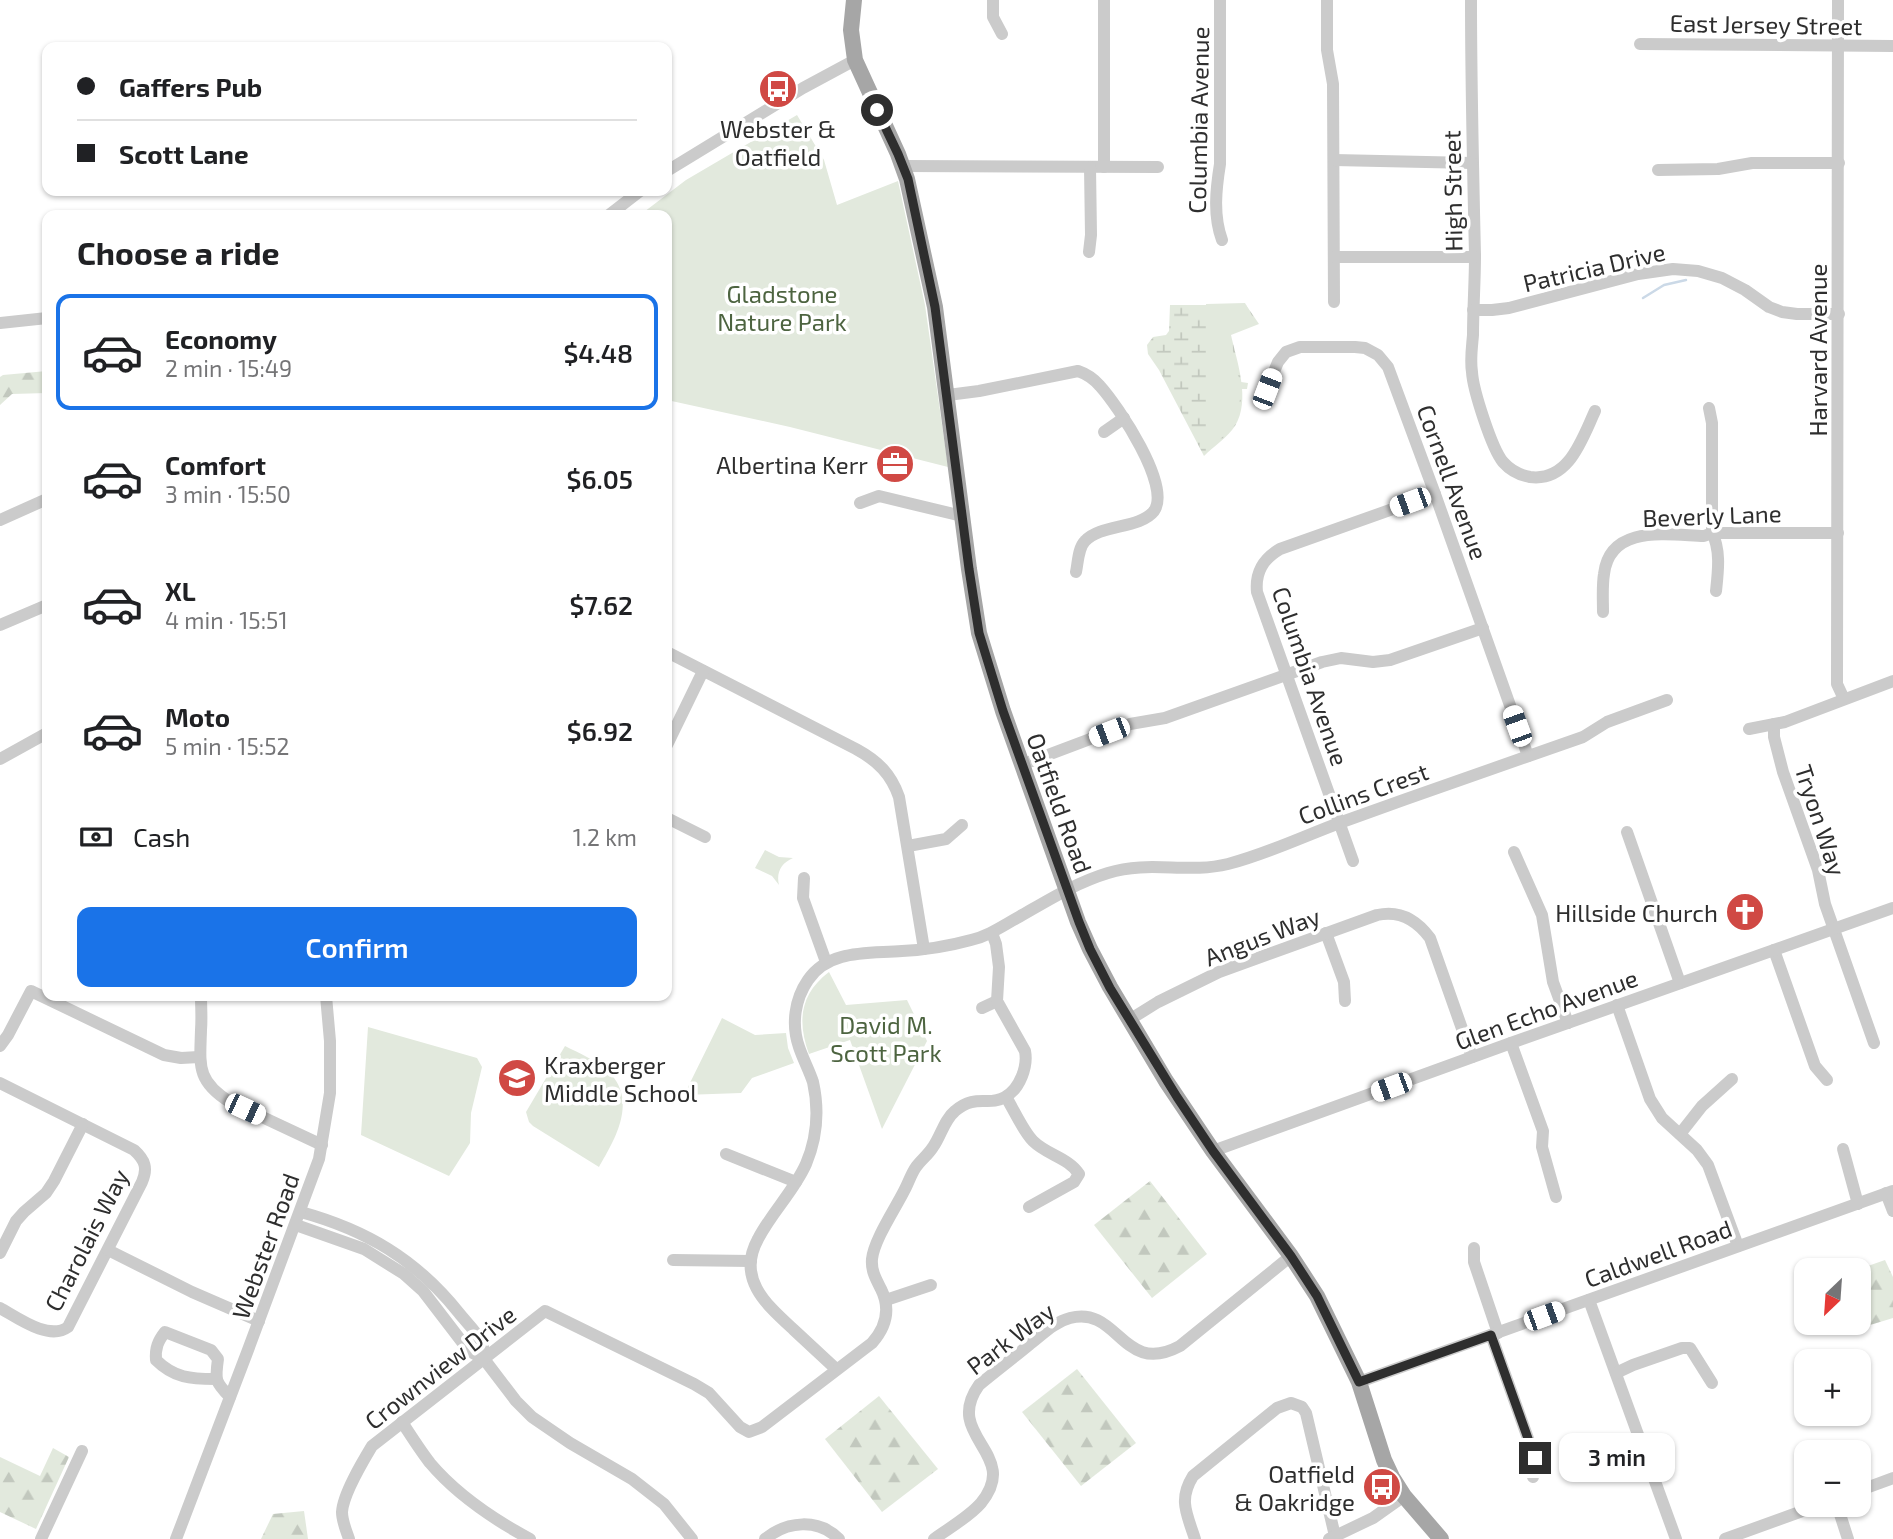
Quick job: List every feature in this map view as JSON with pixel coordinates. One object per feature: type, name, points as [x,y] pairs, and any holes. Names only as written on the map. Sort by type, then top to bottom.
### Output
[{"type":"main road","name":"Oatfield Road","points":[[854,0],[851,30],[855,60],[903,166],[915,207],[935,307],[979,633],[1021,765],[1067,890],[1090,949],[1129,1020],[1213,1151],[1291,1256],[1328,1316],[1359,1382],[1392,1477],[1404,1496],[1441,1539]]},
{"type":"street","points":[[993,0],[993,17],[1002,34]]},
{"type":"street","points":[[1104,0],[1104,167]]},
{"type":"street","name":"Columbia Avenue","points":[[1220,0],[1220,164],[1216,224],[1222,240]]},
{"type":"street","points":[[1327,0],[1327,50],[1333,84],[1334,302]]},
{"type":"street","name":"High Street","points":[[1471,0],[1475,257],[1471,370],[1473,380],[1499,456],[1510,469],[1526,476],[1547,476],[1567,465],[1595,411]]},
{"type":"street","name":"Harvard Avenue","points":[[1838,0],[1837,684],[1844,699]]},
{"type":"street","name":"East Jersey Street","points":[[1640,44],[1893,46]]},
{"type":"street","points":[[672,169],[788,97],[855,60]]},
{"type":"street","points":[[1334,160],[1472,163]]},
{"type":"street","points":[[1658,170],[1718,169],[1752,163],[1839,163]]},
{"type":"street","points":[[903,166],[1158,167]]},
{"type":"street","points":[[1089,252],[1090,167]]},
{"type":"street","points":[[615,210],[634,196]]},
{"type":"street","points":[[1334,257],[1475,257]]},
{"type":"street","name":"Patricia Drive","points":[[1473,310],[1509,308],[1638,274],[1673,269],[1698,271],[1722,278],[1782,312],[1839,314]]},
{"type":"street","points":[[0,323],[42,319]]},
{"type":"street","name":"Cornell Avenue","points":[[1267,389],[1278,362],[1286,352],[1300,347],[1365,348],[1378,355],[1388,367],[1395,380],[1528,757]]},
{"type":"street","points":[[948,395],[1078,371],[1100,385],[1124,418],[1140,443],[1150,467],[1157,494],[1157,506],[1147,518],[1086,540],[1076,572]]},
{"type":"street","points":[[1709,408],[1712,423],[1712,533],[1717,543],[1716,591]]},
{"type":"street","points":[[1104,432],[1124,418]]},
{"type":"street","name":"Columbia Avenue","points":[[1353,861],[1257,592],[1258,576],[1265,560],[1280,549],[1435,494]]},
{"type":"street","points":[[860,503],[879,496],[962,516]]},
{"type":"street","points":[[0,520],[42,501]]},
{"type":"street","name":"Beverly Lane","points":[[1603,612],[1605,566],[1619,543],[1626,539],[1643,535],[1704,536],[1712,533],[1838,533]]},
{"type":"street","points":[[0,625],[42,607]]},
{"type":"street","points":[[1021,765],[1130,724],[1165,718],[1333,659],[1373,662],[1390,660],[1483,628]]},
{"type":"street","points":[[672,655],[856,749],[880,765],[892,781],[899,797],[924,949]]},
{"type":"street","points":[[672,735],[703,671]]},
{"type":"street","points":[[1749,729],[1784,722],[1893,681]]},
{"type":"street","name":"Collins Crest","points":[[826,962],[865,952],[924,949],[970,940],[992,933],[1079,883],[1107,873],[1138,866],[1198,869],[1228,864],[1583,737],[1606,722],[1667,700]]},
{"type":"street","name":"Tryon Way","points":[[1774,724],[1776,751],[1818,870],[1833,928],[1874,1043]]},
{"type":"street","points":[[0,759],[42,736]]},
{"type":"street","points":[[672,820],[705,837]]},
{"type":"street","points":[[908,846],[946,839],[962,825]]},
{"type":"street","points":[[1627,832],[1680,983]]},
{"type":"street","points":[[1514,852],[1542,915],[1553,982],[1568,1023]]},
{"type":"street","points":[[804,878],[803,898],[826,962],[807,982],[795,1012],[794,1025],[797,1042],[812,1081],[815,1131],[806,1164],[758,1238],[751,1261],[753,1282],[763,1301],[836,1369],[880,1334],[887,1315],[886,1300],[873,1273],[873,1254],[916,1167],[933,1148],[948,1119],[958,1108],[971,1101],[992,1101],[1006,1097],[1024,1073],[1027,1060],[1020,1040],[997,1001],[999,967],[992,933]]},
{"type":"street","name":"Glen Echo Avenue","points":[[1213,1151],[1893,908]]},
{"type":"street","name":"Angus Way","points":[[1129,1020],[1158,1002],[1219,972],[1377,915],[1398,914],[1415,922],[1430,938],[1472,1057]]},
{"type":"street","points":[[1326,933],[1344,982],[1345,1001]]},
{"type":"street","points":[[1774,950],[1815,1066],[1827,1080]]},
{"type":"street","points":[[0,1046],[31,991],[42,996]]},
{"type":"street","points":[[51,1001],[156,1052],[181,1058],[199,1057]]},
{"type":"street","points":[[201,1001],[199,1057],[203,1074],[221,1096],[322,1145]]},
{"type":"street","name":"Webster Road","points":[[176,1539],[296,1225],[322,1145],[330,1093],[326,1001]]},
{"type":"street","points":[[982,1008],[997,1001]]},
{"type":"street","points":[[1617,1005],[1650,1099],[1662,1118],[1697,1150],[1708,1165],[1738,1246]]},
{"type":"street","points":[[1511,1043],[1543,1131],[1541,1143],[1556,1198]]},
{"type":"street","points":[[1680,1134],[1702,1106],[1732,1079]]},
{"type":"street","points":[[0,1083],[83,1124],[54,1181],[46,1193],[16,1222],[0,1253]]},
{"type":"street","points":[[1006,1097],[1031,1139],[1074,1166],[1079,1174],[1074,1182],[1029,1207]]},
{"type":"street","name":"Charolais Way","points":[[0,1308],[45,1331],[55,1333],[64,1330],[72,1321],[142,1182],[146,1169],[144,1161],[134,1150],[83,1124]]},
{"type":"street","points":[[1843,1149],[1858,1203]]},
{"type":"street","points":[[726,1154],[796,1182]]},
{"type":"street","points":[[1890,1192],[1893,1211]]},
{"type":"street","name":"Caldwell Road","points":[[1359,1382],[1890,1192]]},
{"type":"street","points":[[300,1212],[360,1233],[404,1258],[445,1295],[482,1342],[484,1359]]},
{"type":"street","points":[[296,1225],[364,1249],[404,1274],[423,1291],[469,1351],[484,1359],[516,1401],[532,1417],[548,1430],[617,1469],[641,1486],[664,1504],[692,1539]]},
{"type":"street","points":[[1474,1248],[1474,1262],[1494,1334],[1535,1458],[1533,1477]]},
{"type":"street","points":[[108,1250],[192,1292],[259,1321]]},
{"type":"street","name":"Park Way","points":[[934,1539],[975,1509],[991,1485],[992,1465],[989,1454],[973,1432],[968,1416],[971,1395],[979,1385],[1054,1325],[1079,1316],[1098,1320],[1138,1351],[1156,1353],[1172,1350],[1291,1256]]},
{"type":"street","points":[[673,1260],[751,1261]]},
{"type":"street","points":[[886,1300],[931,1285]]},
{"type":"street","points":[[1590,1300],[1676,1539]]},
{"type":"street","name":"Crownview Drive","points":[[349,1539],[342,1511],[344,1502],[372,1446],[545,1311],[694,1384],[709,1394],[740,1427],[749,1432],[762,1427],[836,1369]]},
{"type":"street","points":[[215,1379],[189,1379],[163,1368],[156,1360],[155,1352],[158,1341],[165,1332],[211,1350],[218,1359],[215,1379],[230,1397]]},
{"type":"street","points":[[1616,1373],[1682,1348],[1690,1348],[1712,1383]]},
{"type":"street","points":[[1195,1539],[1184,1505],[1185,1491],[1193,1476],[1277,1408],[1291,1403],[1303,1407],[1306,1413],[1332,1538],[1373,1518],[1404,1496]]},
{"type":"street","points":[[402,1422],[430,1463],[462,1495],[499,1523],[530,1539]]},
{"type":"street","points":[[41,1539],[82,1451]]},
{"type":"street","points":[[1871,1486],[1893,1478]]},
{"type":"street","points":[[1724,1539],[1794,1514]]},
{"type":"street","points":[[1841,1517],[1849,1539]]},
{"type":"street","points":[[765,1539],[783,1528],[802,1524],[822,1528],[834,1533],[839,1539]]},
{"type":"green space","name":"Gladstone Nature Park","points":[[797,115],[824,160],[837,205],[898,181],[925,305],[948,467],[790,427],[672,401],[672,210],[647,210],[665,196],[672,196],[672,191]]},
{"type":"green space","points":[[1245,303],[1256,323],[1230,334],[1237,373],[1241,382],[1248,383],[1247,389],[1242,389],[1235,425],[1216,443],[1206,443],[1206,304]]},
{"type":"green space","points":[[1170,305],[1246,305],[1259,324],[1231,335],[1241,381],[1240,416],[1232,430],[1204,456],[1148,354],[1147,345],[1153,337],[1166,335],[1169,331]]},
{"type":"green space","points":[[42,371],[42,393],[12,394],[0,405],[0,377]]},
{"type":"green space","points":[[765,850],[779,857],[793,858],[780,869],[779,885],[772,876],[755,868]]},
{"type":"green space","name":"David M. Scott Park","points":[[829,972],[846,1005],[907,1000],[927,1041],[882,1129],[850,1040],[809,1054],[803,1030],[804,1009],[812,989]]},
{"type":"green space","name":"David M. Scott Park","points":[[722,1018],[755,1035],[786,1033],[794,1063],[752,1078],[741,1093],[684,1095]]},
{"type":"green space","points":[[368,1027],[477,1058],[482,1067],[471,1113],[470,1143],[449,1176],[361,1135]]},
{"type":"green space","points":[[565,1046],[608,1071],[622,1094],[623,1106],[617,1132],[599,1167],[533,1126],[526,1112]]},
{"type":"green space","points":[[1150,1181],[1207,1254],[1152,1298],[1094,1225]]},
{"type":"green space","points":[[1885,1260],[1893,1277],[1893,1318],[1871,1325],[1871,1265]]},
{"type":"green space","points":[[1077,1369],[1136,1443],[1081,1486],[1022,1412]]},
{"type":"green space","points":[[879,1396],[938,1469],[882,1512],[825,1439]]},
{"type":"green space","points":[[53,1448],[69,1457],[36,1529],[0,1512],[0,1457],[40,1476]]},
{"type":"green space","points":[[304,1511],[308,1539],[261,1539],[273,1514]]},
{"type":"waterway","points":[[1643,298],[1664,285],[1686,280]]},
{"type":"place","name":"Webster & Oatfield","points":[[778,89]]},
{"type":"place","name":"Albertina Kerr","points":[[895,464]]},
{"type":"place","name":"Hillside Church","points":[[1745,912]]},
{"type":"place","name":"Kraxberger Middle School","points":[[517,1078]]},
{"type":"place","name":"Oatfield & Oakridge","points":[[1382,1487]]},
{"type":"route","points":[[877,110],[908,179],[935,307],[979,633],[1021,765],[1099,969],[1187,1113],[1317,1296],[1359,1382],[1491,1335],[1535,1458]]}]
